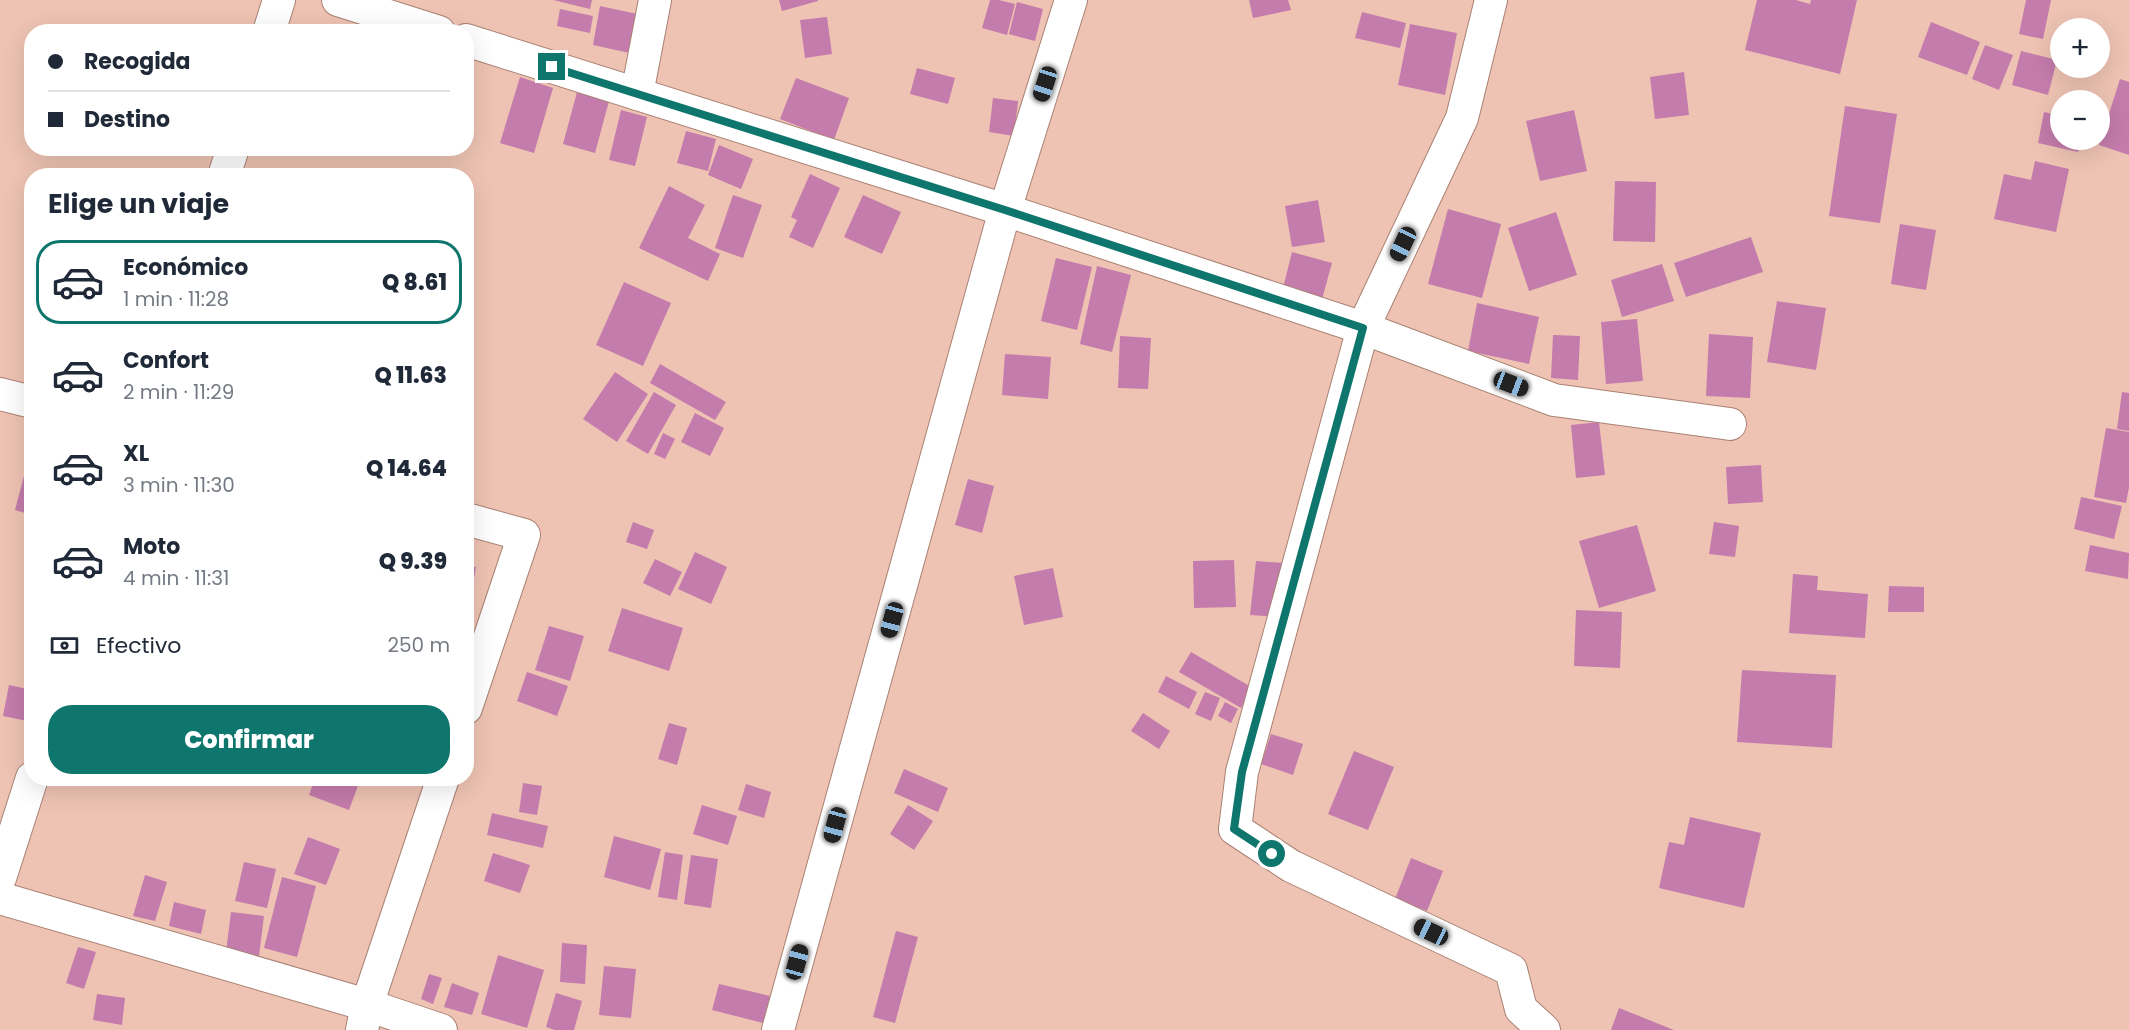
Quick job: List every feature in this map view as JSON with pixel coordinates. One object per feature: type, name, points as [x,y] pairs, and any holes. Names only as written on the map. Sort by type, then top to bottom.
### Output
[{"type":"street","points":[[272,24],[279,0]]},
{"type":"street","points":[[338,0],[414,24]]},
{"type":"street","points":[[637,94],[655,0]]},
{"type":"street","points":[[778,1030],[1005,210],[1071,0]]},
{"type":"street","points":[[1491,0],[1462,118],[1363,328],[1242,772],[1234,829],[1291,866],[1511,970],[1521,1009],[1544,1030]]},
{"type":"street","points":[[474,43],[1005,210],[1363,328],[1554,400],[1730,424]]},
{"type":"street","points":[[0,393],[24,400]]},
{"type":"street","points":[[474,521],[524,535],[474,684]]},
{"type":"street","points":[[0,878],[29,786]]},
{"type":"street","points":[[365,1017],[440,786]]},
{"type":"street","points":[[0,898],[365,1017],[441,1030]]},
{"type":"building","points":[[553,0],[592,0],[590,9]]},
{"type":"building","points":[[779,0],[818,0],[818,1],[782,11]]},
{"type":"building","points":[[990,0],[1015,4],[1007,35],[982,28]]},
{"type":"building","points":[[1249,0],[1288,0],[1291,10],[1253,18]]},
{"type":"building","points":[[1757,0],[1796,0],[1810,4],[1811,0],[1857,0],[1840,74],[1745,50]]},
{"type":"building","points":[[2026,0],[2051,0],[2043,39],[2019,34]]},
{"type":"building","points":[[1017,2],[1043,9],[1035,41],[1009,34]]},
{"type":"building","points":[[600,6],[642,15],[634,54],[593,45]]},
{"type":"building","points":[[560,9],[593,16],[590,33],[557,26]]},
{"type":"building","points":[[1362,12],[1406,23],[1400,48],[1355,38]]},
{"type":"building","points":[[827,17],[832,54],[805,58],[800,20]]},
{"type":"building","points":[[1931,22],[1980,42],[1967,75],[1918,57]]},
{"type":"building","points":[[1410,24],[1457,33],[1445,95],[1398,85]]},
{"type":"building","points":[[1985,45],[2013,55],[1999,90],[1972,79]]},
{"type":"building","points":[[2021,51],[2050,58],[2050,78],[2052,78],[2048,95],[2012,85]]},
{"type":"building","points":[[917,68],[955,78],[948,104],[910,94]]},
{"type":"building","points":[[1684,72],[1689,115],[1655,119],[1650,77]]},
{"type":"building","points":[[520,77],[553,88],[534,153],[500,143]]},
{"type":"building","points":[[796,78],[849,98],[834,140],[780,119]]},
{"type":"building","points":[[2120,79],[2129,82],[2129,155],[2110,149],[2110,110]]},
{"type":"building","points":[[577,92],[609,101],[595,153],[563,144]]},
{"type":"building","points":[[993,98],[1018,101],[1014,136],[989,132]]},
{"type":"building","points":[[1845,106],[1897,114],[1880,223],[1829,216]]},
{"type":"building","points":[[621,110],[647,117],[635,166],[609,160]]},
{"type":"building","points":[[1574,110],[1587,171],[1540,181],[1526,121]]},
{"type":"building","points":[[2044,112],[2050,113],[2050,146],[2038,143]]},
{"type":"building","points":[[686,131],[716,139],[708,171],[677,163]]},
{"type":"building","points":[[719,145],[753,159],[741,189],[708,175]]},
{"type":"building","points":[[2035,161],[2069,169],[2056,232],[1994,219],[2004,174],[2031,180]]},
{"type":"building","points":[[810,174],[840,188],[813,248],[789,237],[797,220],[791,217]]},
{"type":"building","points":[[1615,181],[1656,182],[1655,242],[1613,241]]},
{"type":"building","points":[[669,186],[705,205],[688,238],[720,254],[708,281],[639,248]]},
{"type":"building","points":[[733,195],[762,205],[743,258],[715,248]]},
{"type":"building","points":[[863,195],[901,212],[882,254],[844,237]]},
{"type":"building","points":[[1318,200],[1325,242],[1292,247],[1285,206]]},
{"type":"building","points":[[1448,209],[1501,224],[1482,298],[1428,284]]},
{"type":"building","points":[[1556,212],[1577,275],[1529,291],[1508,228]]},
{"type":"building","points":[[1900,224],[1936,230],[1926,290],[1891,284]]},
{"type":"building","points":[[1751,237],[1763,272],[1686,297],[1674,263]]},
{"type":"building","points":[[1292,252],[1332,263],[1321,303],[1282,292]]},
{"type":"building","points":[[1056,258],[1092,267],[1077,330],[1041,321]]},
{"type":"building","points":[[1662,264],[1674,301],[1622,317],[1611,280]]},
{"type":"building","points":[[1097,266],[1131,275],[1112,352],[1080,344]]},
{"type":"building","points":[[624,282],[671,303],[643,366],[596,345]]},
{"type":"building","points":[[1777,301],[1826,308],[1816,370],[1767,362]]},
{"type":"building","points":[[1477,303],[1539,317],[1529,364],[1468,351]]},
{"type":"building","points":[[1637,319],[1643,381],[1606,384],[1601,322]]},
{"type":"building","points":[[1709,334],[1753,337],[1750,398],[1706,396]]},
{"type":"building","points":[[1553,335],[1580,336],[1578,380],[1551,378]]},
{"type":"building","points":[[1120,336],[1151,338],[1148,389],[1118,388]]},
{"type":"building","points":[[1005,354],[1051,357],[1048,399],[1002,395]]},
{"type":"building","points":[[660,364],[726,402],[715,420],[650,383]]},
{"type":"building","points":[[615,372],[648,394],[617,442],[583,419]]},
{"type":"building","points":[[654,392],[676,405],[648,454],[626,441]]},
{"type":"building","points":[[2122,392],[2129,393],[2129,431],[2117,429]]},
{"type":"building","points":[[695,413],[724,428],[710,456],[681,442]]},
{"type":"building","points":[[1599,422],[1605,475],[1576,478],[1571,425]]},
{"type":"building","points":[[2106,428],[2129,432],[2129,487],[2126,503],[2094,497]]},
{"type":"building","points":[[663,433],[675,439],[665,459],[654,454]]},
{"type":"building","points":[[1761,465],[1763,502],[1728,504],[1726,467]]},
{"type":"building","points":[[24,476],[24,513],[15,510]]},
{"type":"building","points":[[968,479],[994,486],[982,533],[955,525]]},
{"type":"building","points":[[2081,497],[2122,506],[2114,539],[2074,529]]},
{"type":"building","points":[[633,522],[654,530],[647,549],[626,542]]},
{"type":"building","points":[[1714,522],[1739,526],[1735,557],[1709,554]]},
{"type":"building","points":[[1637,525],[1656,591],[1599,608],[1579,541]]},
{"type":"building","points":[[2090,545],[2129,553],[2128,579],[2085,571]]},
{"type":"building","points":[[695,552],[727,567],[711,604],[678,589]]},
{"type":"building","points":[[655,559],[682,572],[670,596],[643,583]]},
{"type":"building","points":[[1234,560],[1236,607],[1194,608],[1193,561]]},
{"type":"building","points":[[1256,561],[1284,563],[1278,617],[1250,615]]},
{"type":"building","points":[[1053,568],[1063,617],[1024,625],[1014,576]]},
{"type":"building","points":[[1793,574],[1818,576],[1817,590],[1868,594],[1865,638],[1789,633]]},
{"type":"building","points":[[1889,586],[1924,587],[1924,612],[1888,612]]},
{"type":"building","points":[[622,608],[683,628],[669,671],[608,651]]},
{"type":"building","points":[[1576,610],[1622,612],[1620,668],[1574,666]]},
{"type":"building","points":[[549,626],[584,636],[570,681],[535,670]]},
{"type":"building","points":[[1191,652],[1253,688],[1241,708],[1179,672]]},
{"type":"building","points":[[1742,670],[1836,675],[1832,748],[1737,742]]},
{"type":"building","points":[[527,672],[568,686],[557,716],[517,701]]},
{"type":"building","points":[[1166,676],[1197,692],[1189,709],[1158,692]]},
{"type":"building","points":[[9,685],[24,688],[24,720],[3,716]]},
{"type":"building","points":[[1205,692],[1220,698],[1211,721],[1195,714]]},
{"type":"building","points":[[1225,702],[1238,709],[1231,723],[1218,716]]},
{"type":"building","points":[[1143,713],[1170,731],[1159,749],[1131,731]]},
{"type":"building","points":[[669,723],[687,728],[677,765],[658,759]]},
{"type":"building","points":[[1271,734],[1303,744],[1293,775],[1261,764]]},
{"type":"building","points":[[1354,751],[1394,767],[1368,830],[1328,814]]},
{"type":"building","points":[[904,769],[948,788],[938,812],[894,793]]},
{"type":"building","points":[[523,783],[542,786],[537,815],[519,812]]},
{"type":"building","points":[[746,784],[771,792],[764,818],[738,810]]},
{"type":"building","points":[[312,786],[358,786],[349,810],[309,795]]},
{"type":"building","points":[[702,805],[737,816],[728,845],[693,834]]},
{"type":"building","points":[[908,805],[933,821],[914,850],[890,834]]},
{"type":"building","points":[[492,813],[548,826],[543,848],[487,835]]},
{"type":"building","points":[[1690,817],[1761,833],[1744,908],[1659,888],[1669,842],[1684,845]]},
{"type":"building","points":[[614,836],[661,849],[650,890],[604,877]]},
{"type":"building","points":[[308,837],[340,849],[326,885],[294,874]]},
{"type":"building","points":[[665,852],[683,855],[677,900],[658,897]]},
{"type":"building","points":[[493,853],[530,865],[520,893],[484,881]]},
{"type":"building","points":[[691,855],[718,859],[711,908],[684,904]]},
{"type":"building","points":[[1411,858],[1443,871],[1427,911],[1395,899]]},
{"type":"building","points":[[244,862],[276,869],[267,908],[235,901]]},
{"type":"building","points":[[145,875],[167,882],[155,921],[133,916]]},
{"type":"building","points":[[282,877],[316,886],[297,957],[264,948]]},
{"type":"building","points":[[174,902],[206,910],[201,934],[169,926]]},
{"type":"building","points":[[231,912],[264,916],[259,956],[226,952]]},
{"type":"building","points":[[896,931],[918,937],[895,1023],[873,1017]]},
{"type":"building","points":[[562,943],[587,945],[585,984],[560,982]]},
{"type":"building","points":[[78,947],[96,952],[84,989],[66,983]]},
{"type":"building","points":[[498,955],[544,970],[527,1028],[481,1014]]},
{"type":"building","points":[[604,966],[636,969],[631,1018],[599,1015]]},
{"type":"building","points":[[429,974],[442,978],[433,1004],[421,999]]},
{"type":"building","points":[[452,983],[479,993],[472,1015],[444,1007]]},
{"type":"building","points":[[719,984],[770,996],[763,1023],[712,1010]]},
{"type":"building","points":[[556,993],[582,1001],[574,1030],[555,1030],[546,1027]]},
{"type":"building","points":[[97,994],[125,998],[122,1025],[93,1020]]},
{"type":"building","points":[[1619,1008],[1674,1030],[1611,1030]]},
{"type":"route","points":[[552,67],[1005,210],[1363,328],[1242,772],[1234,829],[1272,854]]}]
